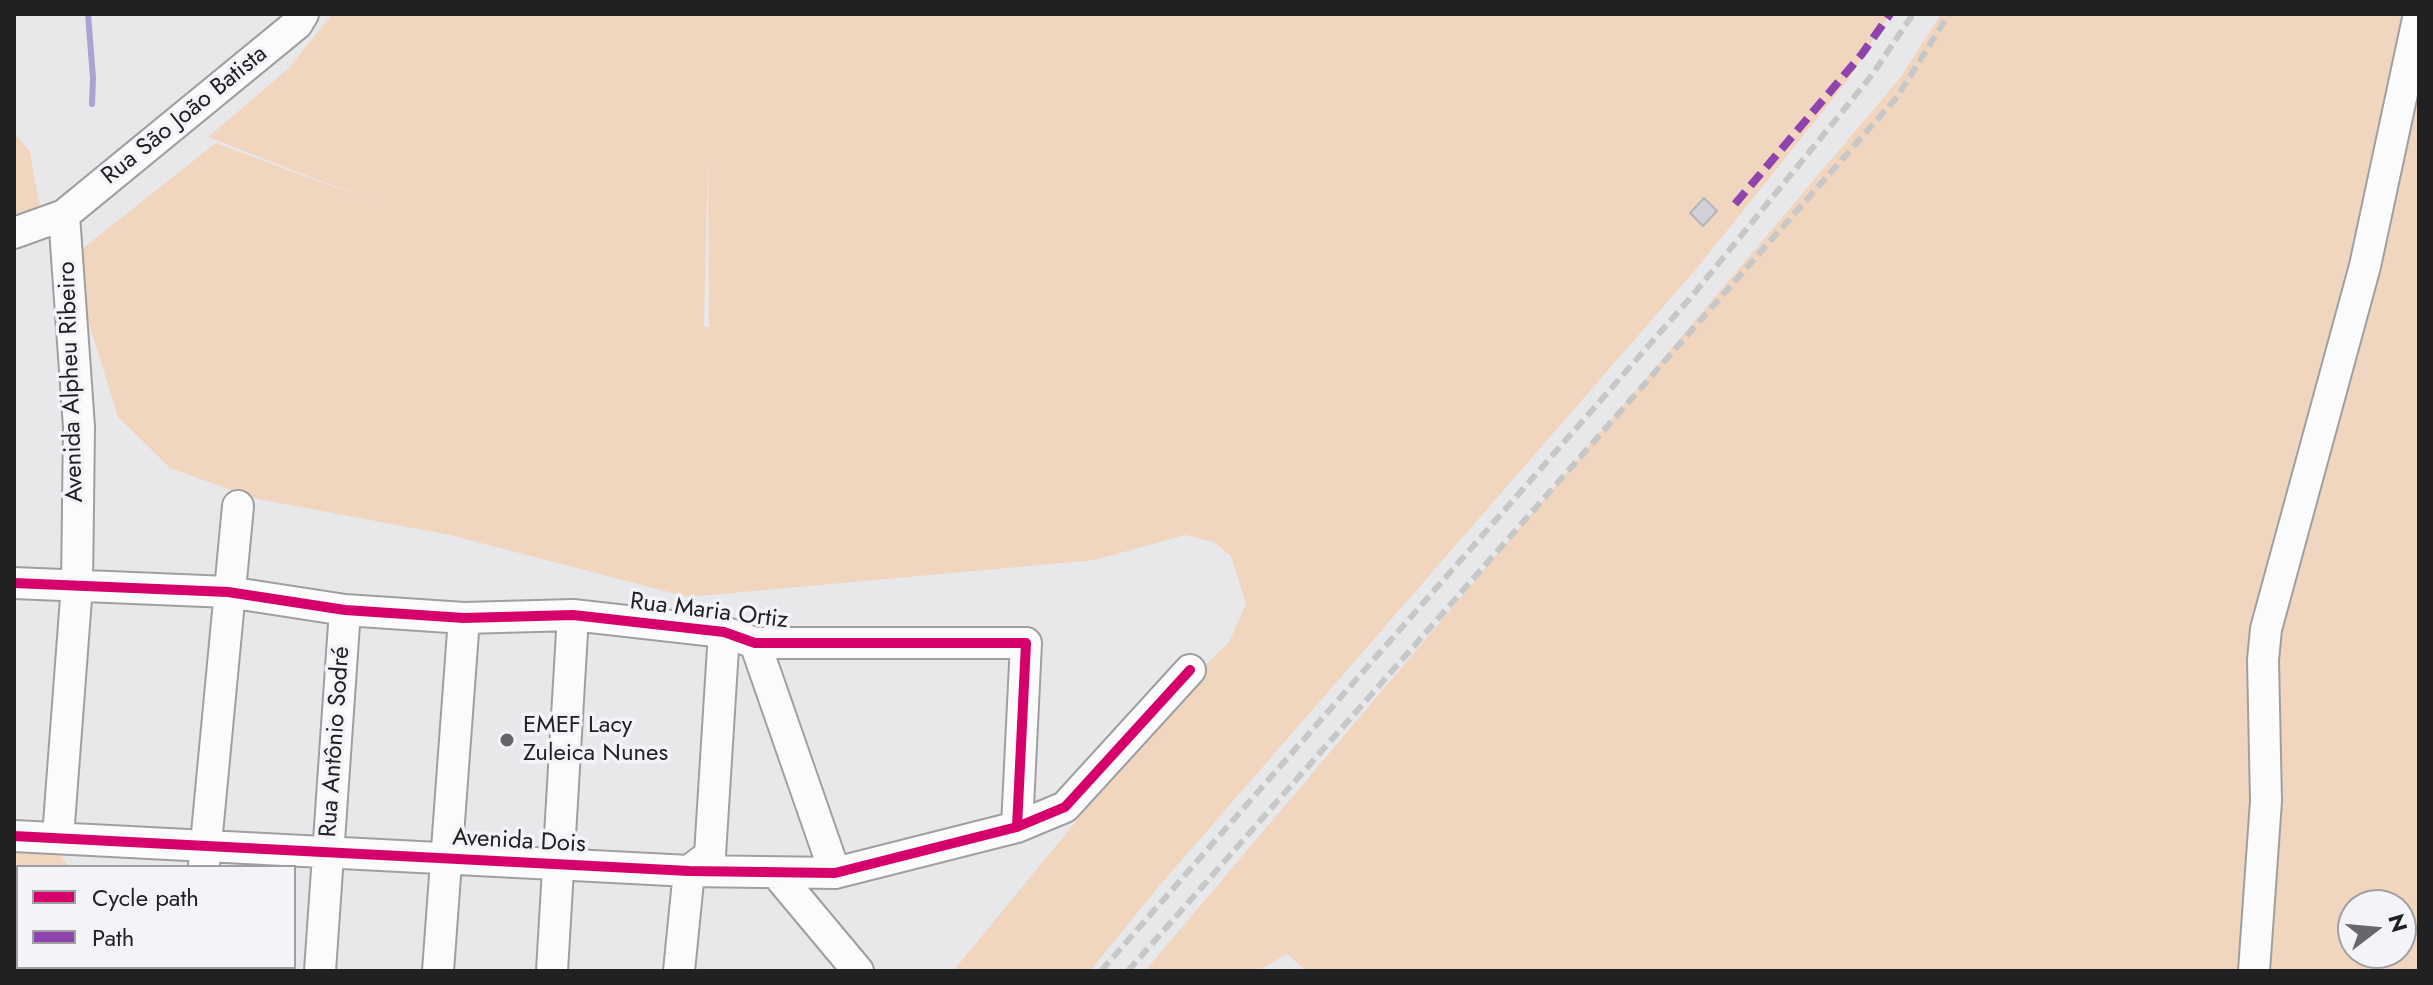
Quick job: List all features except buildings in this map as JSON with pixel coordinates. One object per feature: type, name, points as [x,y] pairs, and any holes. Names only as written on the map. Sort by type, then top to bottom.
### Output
[{"type":"street","name":"Rua São João Batista","points":[[14,233],[64,215],[297,24],[303,14]]},
{"type":"street","points":[[2254,971],[2266,801],[2263,660],[2266,629],[2365,266],[2419,14]]},
{"type":"street","name":"Avenida Alpheu Ribeiro","points":[[58,837],[77,585],[79,427],[64,215]]},
{"type":"street","points":[[204,857],[238,506]]},
{"type":"street","name":"Rua Maria Ortiz","points":[[14,583],[228,592],[345,610],[464,618],[573,615],[724,632],[755,643],[1026,643],[1017,827]]},
{"type":"street","name":"Rua Antônio Sodré","points":[[320,971],[345,610]]},
{"type":"street","points":[[552,971],[573,615]]},
{"type":"street","points":[[438,971],[464,618]]},
{"type":"street","points":[[679,971],[689,871],[710,855],[724,632]]},
{"type":"street","points":[[755,643],[835,873]]},
{"type":"street","name":"Avenida Dois","points":[[14,836],[58,837],[86,853],[204,857],[328,851],[689,871],[835,873],[1017,827],[1065,807],[1190,670]]},
{"type":"street","points":[[777,874],[858,971]]},
{"type":"shaded area","points":[[332,14],[1890,14],[1848,80],[1697,268],[1160,885],[1090,971],[953,971],[1203,667],[1229,642],[1246,604],[1231,556],[1214,542],[1185,535],[1095,560],[688,597],[450,535],[253,498],[170,468],[118,417],[69,259],[216,143],[390,208],[208,137],[288,69]],"holes":[[[708,156],[709,328],[704,326]]]},
{"type":"shaded area","points":[[1941,14],[2419,14],[2419,971],[1306,971],[1287,954],[1258,971],[1145,971],[1900,78]]},
{"type":"shaded area","points":[[14,132],[30,152],[44,231],[14,235]]},
{"type":"shaded area","points":[[14,852],[59,855],[68,865],[16,865],[16,969],[65,971],[14,971]]},
{"type":"waterway","points":[[88,14],[92,104]]},
{"type":"railway","points":[[1101,971],[1692,296],[1872,75],[1913,14]]},
{"type":"railway","points":[[1128,971],[1897,97],[1949,14]]},
{"type":"marked path","points":[[1735,204],[1862,54],[1890,14]]},
{"type":"cycle path","points":[[14,583],[228,592],[345,610],[464,618],[573,615],[724,632],[755,643],[1026,643],[1017,827]]},
{"type":"cycle path","points":[[14,836],[689,871],[835,873],[1017,827],[1065,807],[1190,670]]},
{"type":"place","name":"EMEF Lacy Zuleica Nunes","points":[[507,740]]}]
